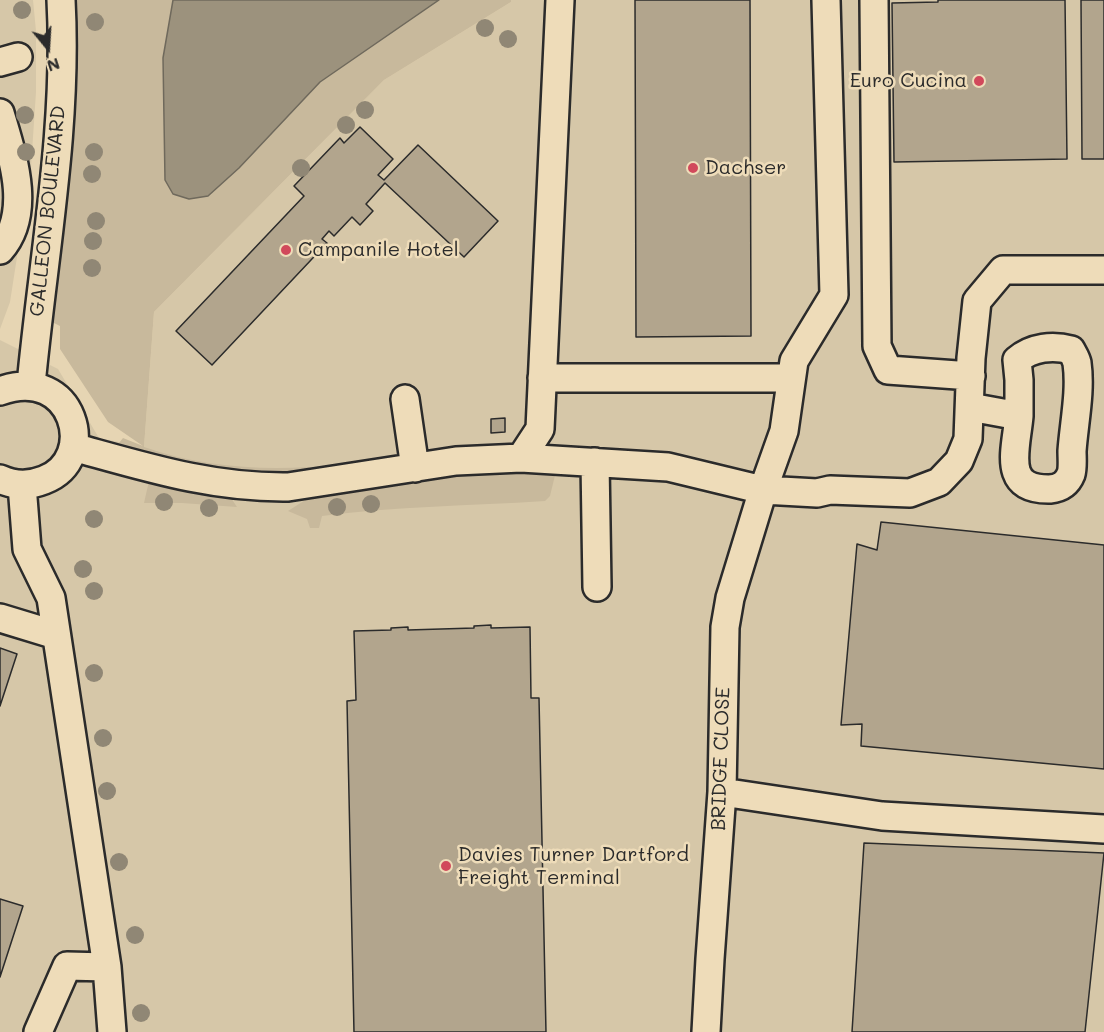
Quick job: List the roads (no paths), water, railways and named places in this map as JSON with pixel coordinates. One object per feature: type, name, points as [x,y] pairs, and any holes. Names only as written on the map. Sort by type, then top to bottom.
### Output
[{"type":"street","name":"GALLEON BOULEVARD","points":[[31,385],[58,134],[62,72],[61,0]]},
{"type":"street","points":[[521,458],[540,429],[560,0]]},
{"type":"street","name":"BRIDGE CLOSE","points":[[706,1032],[722,792],[725,627],[730,598],[763,490],[784,431],[794,361],[834,295],[826,0]]},
{"type":"street","points":[[874,0],[877,346],[888,370],[971,376]]},
{"type":"street","points":[[0,113],[17,183],[16,212],[6,243],[0,250]]},
{"type":"street","points":[[73,447],[164,473],[227,484],[264,487],[288,487],[456,461],[521,458],[668,467],[763,490],[817,493],[830,490],[910,493],[939,482],[959,461],[968,439],[977,301],[1003,270],[1104,270]]},
{"type":"street","points":[[1060,347],[1071,350],[1077,361],[1077,383],[1071,473],[1063,486],[1053,489],[1032,488],[1020,482],[1016,473],[1015,457],[1018,416],[1017,360],[1024,354],[1041,349],[1060,347]]},
{"type":"street","points":[[542,378],[791,378]]},
{"type":"street","points":[[0,391],[15,386],[31,385],[47,390],[60,400],[70,414],[74,430],[73,447],[68,460],[59,471],[49,479],[36,484],[11,482],[27,549],[51,598],[106,967],[112,1032]]},
{"type":"street","points":[[405,399],[415,468]]},
{"type":"street","points":[[970,407],[1018,416]]},
{"type":"street","points":[[595,462],[597,587]]},
{"type":"street","points":[[0,618],[56,635]]},
{"type":"street","points":[[722,792],[882,816],[1104,829]]},
{"type":"street","points":[[38,1032],[66,966],[106,967]]},
{"type":"place","name":"Euro Cucina","points":[[979,81]]},
{"type":"place","name":"Dachser","points":[[693,168]]},
{"type":"place","name":"Campanile Hotel","points":[[286,250]]},
{"type":"place","name":"Davies Turner Dartford Freight Terminal","points":[[446,866]]}]
